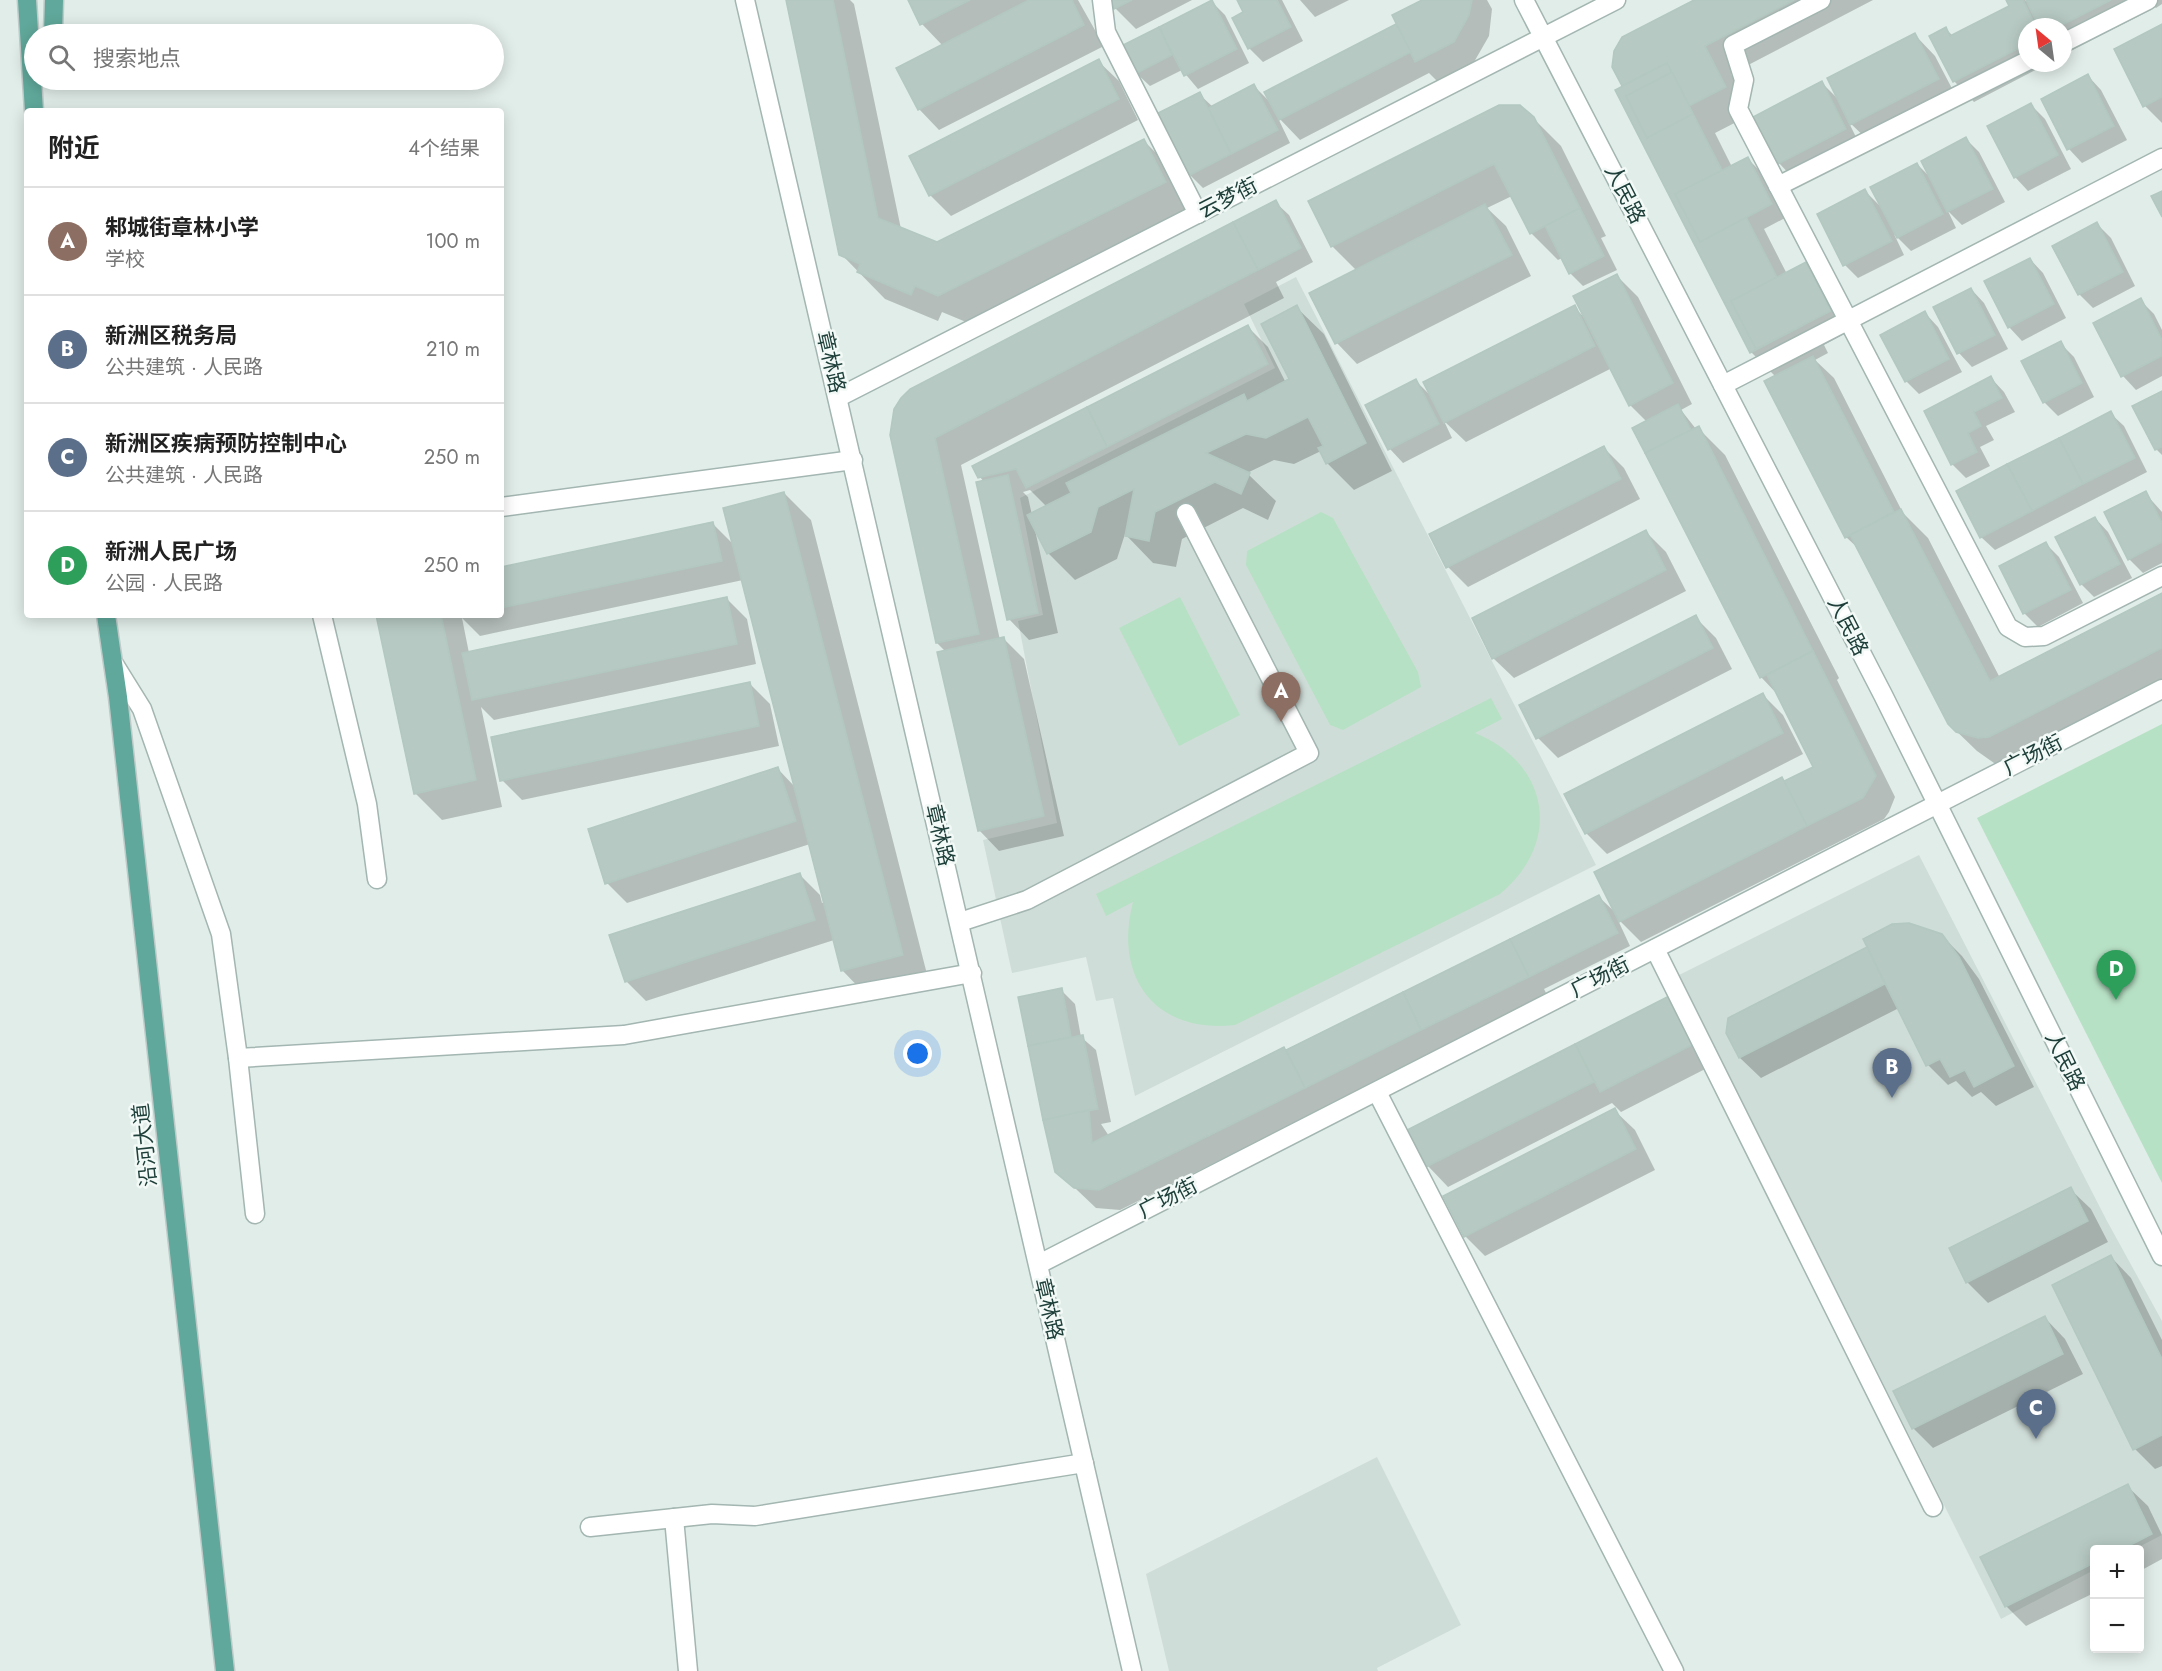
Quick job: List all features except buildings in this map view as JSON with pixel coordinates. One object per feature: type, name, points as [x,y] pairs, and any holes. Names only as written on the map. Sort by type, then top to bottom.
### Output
[{"type":"main road","points":[[27,0],[29,24]]},
{"type":"main road","points":[[53,24],[54,0]]},
{"type":"main road","points":[[33,90],[34,108]]},
{"type":"main road","points":[[35,108],[41,90]]},
{"type":"main road","name":"沿河大道","points":[[106,618],[114,664],[225,1671]]},
{"type":"street","name":"章林路","points":[[745,0],[839,397],[1132,1671]]},
{"type":"street","points":[[1102,0],[1106,32],[1198,214]]},
{"type":"street","name":"人民路","points":[[1524,0],[1937,804],[2162,1256]]},
{"type":"street","name":"云梦街","points":[[839,397],[1616,0]]},
{"type":"street","points":[[1821,0],[1733,45],[1744,80],[1738,109],[2008,627],[2015,634],[2034,639],[2044,636],[2162,576]]},
{"type":"street","points":[[2072,38],[2148,0]]},
{"type":"street","points":[[1778,186],[2018,66]]},
{"type":"street","points":[[1723,385],[2162,158]]},
{"type":"street","points":[[504,507],[853,459]]},
{"type":"street","points":[[960,922],[1027,900],[1309,753],[1186,513]]},
{"type":"street","points":[[323,618],[367,804],[378,879]]},
{"type":"street","points":[[114,664],[142,709],[221,934],[238,1058],[255,1214]]},
{"type":"street","name":"广场街","points":[[1039,1264],[2162,689]]},
{"type":"street","points":[[1655,948],[1934,1507]]},
{"type":"street","points":[[238,1058],[624,1035],[972,973]]},
{"type":"street","points":[[1377,1092],[1674,1671]]},
{"type":"street","points":[[590,1527],[712,1514],[755,1515],[1084,1463]]},
{"type":"street","points":[[674,1518],[688,1671]]},
{"type":"shaded area","points":[[1296,277],[1596,865],[1135,1096],[1113,998],[1096,1001],[1086,957],[1012,973],[983,840],[1057,823],[1018,621],[1043,615],[1020,498],[1275,368],[1244,304]]},
{"type":"shaded area","points":[[1919,855],[2107,1221],[2162,1321],[2162,1535],[2143,1545],[2090,1545],[2090,1572],[2001,1619],[1679,975]]},
{"type":"shaded area","points":[[1377,1457],[1461,1625],[1377,1668],[1378,1671],[1169,1671],[1146,1574]]},
{"type":"green space","points":[[1321,512],[1333,518],[1418,672],[1421,687],[1343,730],[1330,725],[1246,565],[1247,551]]},
{"type":"green space","points":[[1180,597],[1240,715],[1179,746],[1119,628]]},
{"type":"green space","points":[[1491,698],[1502,719],[1475,733],[1500,746],[1519,764],[1532,783],[1539,805],[1539,828],[1533,851],[1520,873],[1500,894],[1235,1025],[1207,1025],[1183,1020],[1163,1010],[1147,995],[1136,977],[1129,955],[1128,929],[1133,902],[1106,916],[1096,894]]},
{"type":"green space","points":[[2162,724],[2162,1183],[1977,818]]},
{"type":"place","name":"邾城街章林小学","points":[[1281,722]]},
{"type":"place","name":"新洲人民广场","points":[[2116,1000]]},
{"type":"place","name":"新洲区税务局","points":[[1892,1098]]},
{"type":"place","name":"新洲区疾病预防控制中心","points":[[2036,1439]]}]
